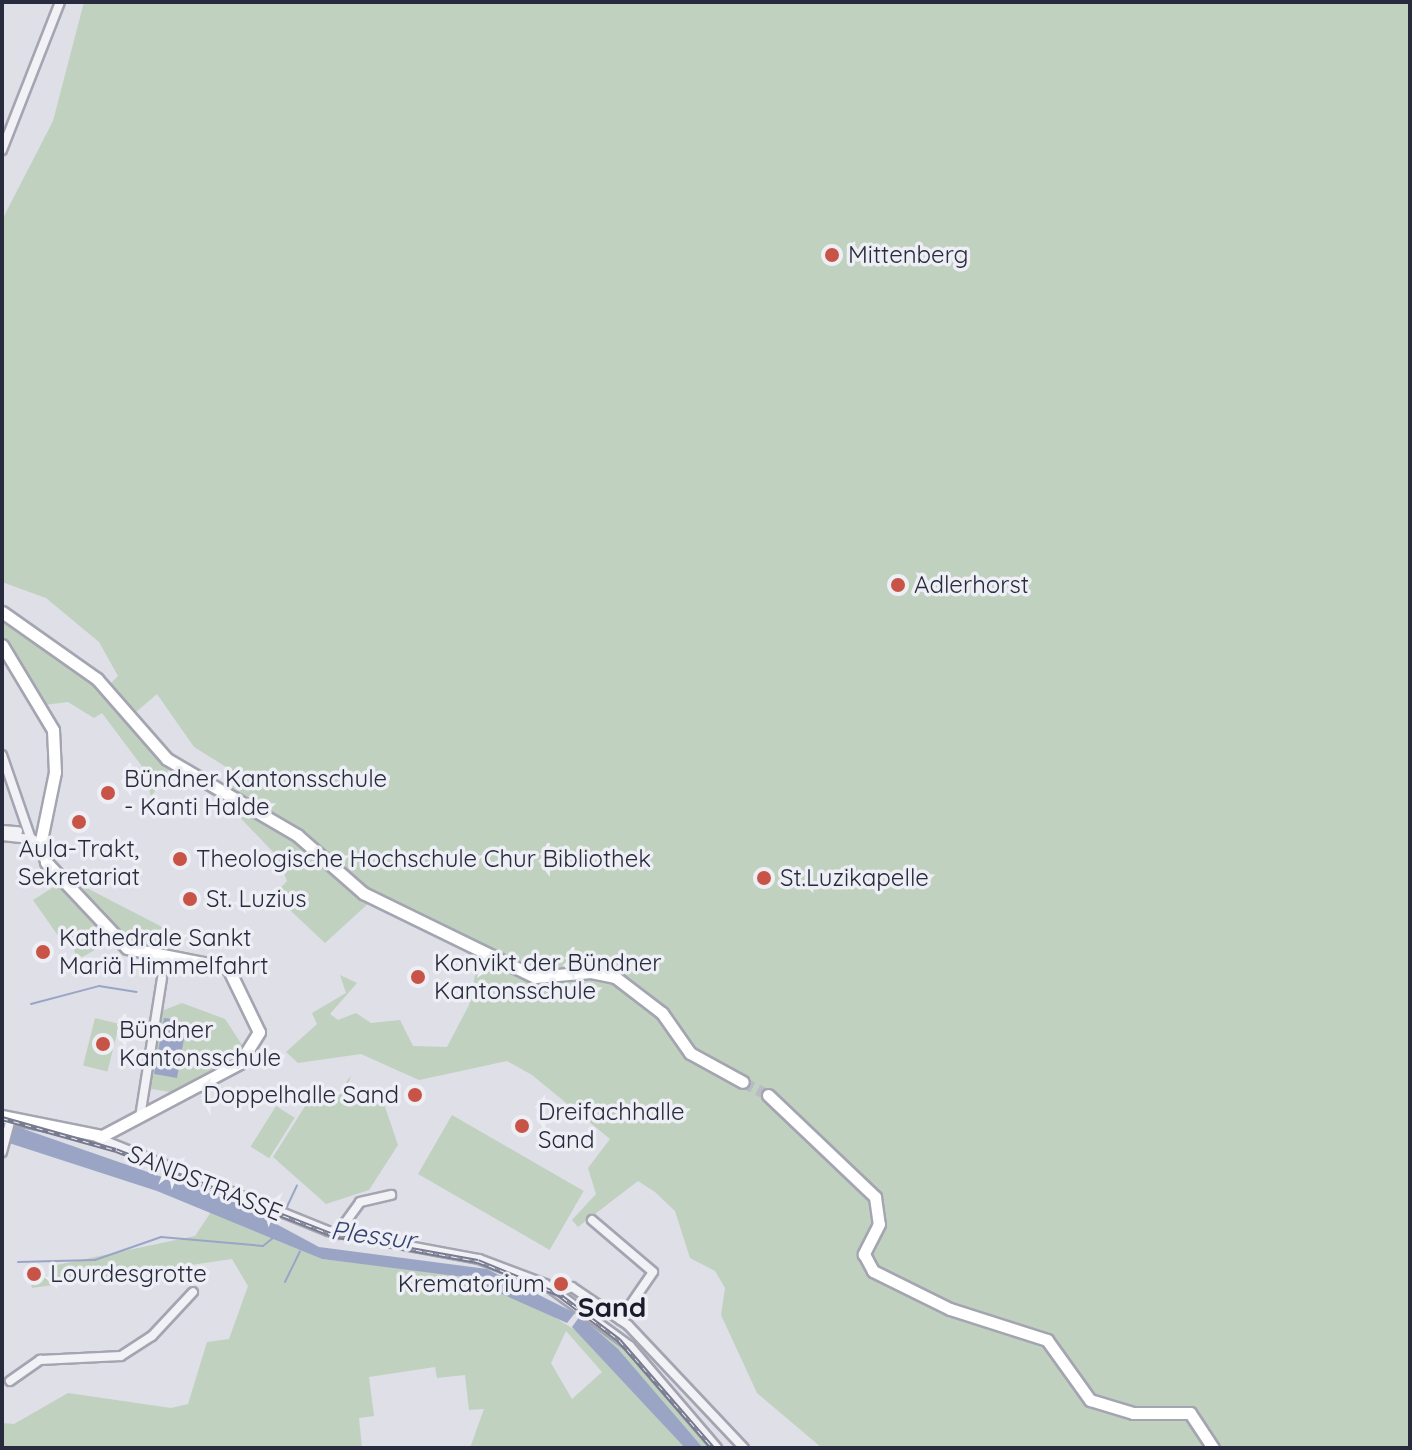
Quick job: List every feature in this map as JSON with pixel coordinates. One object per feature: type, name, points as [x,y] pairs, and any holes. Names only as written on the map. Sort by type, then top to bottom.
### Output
[{"type":"main road","points":[[2,612],[97,679],[162,755],[297,835],[363,893],[535,977],[585,972],[615,977],[662,1013],[690,1053],[743,1082]]},
{"type":"main road","points":[[2,645],[53,730],[55,772],[36,840],[53,868],[127,948],[228,968],[256,1018],[259,1037],[249,1056],[98,1138],[8,1120]]},
{"type":"main road","points":[[768,1095],[875,1197],[879,1224],[864,1254],[873,1271],[950,1309],[1047,1340],[1090,1400],[1133,1413],[1179,1410],[1200,1419],[1213,1448]]},
{"type":"street","points":[[2,150],[60,2]]},
{"type":"street","points":[[2,755],[36,840]]},
{"type":"street","points":[[2,833],[18,831]]},
{"type":"street","points":[[2,833],[36,840]]},
{"type":"street","points":[[140,1117],[162,978]]},
{"type":"street","points":[[2,1152],[8,1120]]},
{"type":"street","name":"SANDSTRASSE","points":[[98,1138],[337,1234],[479,1259],[560,1292],[633,1348],[717,1448]]},
{"type":"street","points":[[337,1234],[360,1202],[391,1195]]},
{"type":"street","points":[[592,1220],[653,1272],[620,1320]]},
{"type":"street","points":[[560,1292],[573,1287],[620,1320],[744,1448]]},
{"type":"street","points":[[10,1381],[40,1360],[121,1356],[152,1336],[193,1292]]},
{"type":"green space","points":[[84,2],[1410,2],[1410,1448],[822,1448],[757,1393],[721,1315],[725,1288],[715,1271],[690,1258],[675,1211],[655,1192],[638,1181],[578,1227],[572,1220],[596,1194],[588,1168],[610,1139],[532,1075],[507,1061],[419,1080],[361,1054],[298,1063],[286,1052],[317,1024],[312,1013],[346,993],[340,975],[357,983],[330,1014],[338,1020],[356,1013],[371,1023],[400,1020],[413,1046],[447,1047],[469,1005],[479,956],[370,902],[325,943],[274,895],[287,881],[277,856],[228,805],[236,773],[194,747],[157,694],[129,718],[173,763],[151,797],[144,769],[102,713],[94,718],[68,702],[44,705],[2,645],[2,612],[106,688],[118,676],[99,642],[46,598],[2,582],[2,220],[53,121]]},
{"type":"green space","points":[[63,881],[109,942],[77,960],[71,940],[61,940],[33,900]]},
{"type":"green space","points":[[79,884],[170,931],[165,954],[130,945]]},
{"type":"green space","points":[[182,1003],[225,1019],[244,1048],[176,1093],[146,1088],[159,1012]]},
{"type":"green space","points":[[95,1018],[119,1024],[107,1072],[83,1066]]},
{"type":"green space","points":[[351,1075],[345,1094],[383,1101],[398,1145],[369,1190],[326,1204],[273,1157],[319,1084],[337,1096]]},
{"type":"green space","points":[[276,1106],[295,1118],[269,1158],[251,1147]]},
{"type":"green space","points":[[452,1115],[584,1191],[550,1250],[418,1174]]},
{"type":"green space","points":[[211,1212],[322,1259],[451,1274],[525,1299],[580,1333],[685,1448],[470,1448],[484,1409],[469,1410],[465,1375],[437,1378],[435,1367],[369,1377],[374,1416],[359,1418],[362,1448],[2,1448],[2,1423],[14,1424],[68,1393],[171,1408],[188,1404],[207,1342],[229,1339],[248,1286],[232,1259],[32,1288],[30,1279],[49,1277],[57,1265],[195,1236]],"holes":[[[566,1331],[602,1372],[572,1399],[551,1363]]]},
{"type":"green space","points":[[582,1314],[632,1357],[710,1448],[703,1448]]},
{"type":"water","points":[[164,1018],[179,1020],[177,1031],[185,1033],[177,1078],[154,1074]]},
{"type":"water","points":[[15,1126],[237,1203],[319,1247],[487,1269],[575,1313],[567,1323],[464,1277],[322,1259],[157,1191],[9,1143]]},
{"type":"water","points":[[580,1316],[618,1349],[703,1448],[685,1448],[572,1327]]},
{"type":"waterway","points":[[31,1004],[99,986],[137,992]]},
{"type":"waterway","points":[[286,1209],[297,1185]]},
{"type":"waterway","points":[[18,1262],[95,1260],[161,1237],[263,1246],[274,1237]]},
{"type":"waterway","points":[[285,1282],[300,1251]]},
{"type":"waterway","points":[[643,1352],[680,1399]]},
{"type":"tunnel","points":[[743,1082],[768,1095]]},
{"type":"railway","points":[[2,1118],[116,1150],[333,1235],[478,1261],[563,1296]]},
{"type":"railway","points":[[553,1290],[619,1340],[713,1448]]},
{"type":"place","name":"Mittenberg","points":[[832,255]]},
{"type":"place","name":"Adlerhorst","points":[[898,585]]},
{"type":"place","name":"Bündner Kantonsschule - Kanti Halde","points":[[108,793]]},
{"type":"place","name":"Aula-Trakt, Sekretariat","points":[[79,822]]},
{"type":"place","name":"Theologische Hochschule Chur Bibliothek","points":[[180,859]]},
{"type":"place","name":"St.Luzikapelle","points":[[764,878]]},
{"type":"place","name":"St. Luzius","points":[[190,899]]},
{"type":"place","name":"Kathedrale Sankt Mariä Himmelfahrt","points":[[43,952]]},
{"type":"place","name":"Konvikt der Bündner Kantonsschule","points":[[418,977]]},
{"type":"place","name":"Bündner Kantonsschule","points":[[103,1044]]},
{"type":"place","name":"Doppelhalle Sand","points":[[415,1095]]},
{"type":"place","name":"Dreifachhalle Sand","points":[[522,1126]]},
{"type":"place","name":"Lourdesgrotte","points":[[34,1274]]},
{"type":"place","name":"Krematorium","points":[[561,1284]]},
{"type":"district","name":"Sand","points":[[612,1307]]},
{"type":"water label","name":"Plessur","points":[[373,1235]]}]
